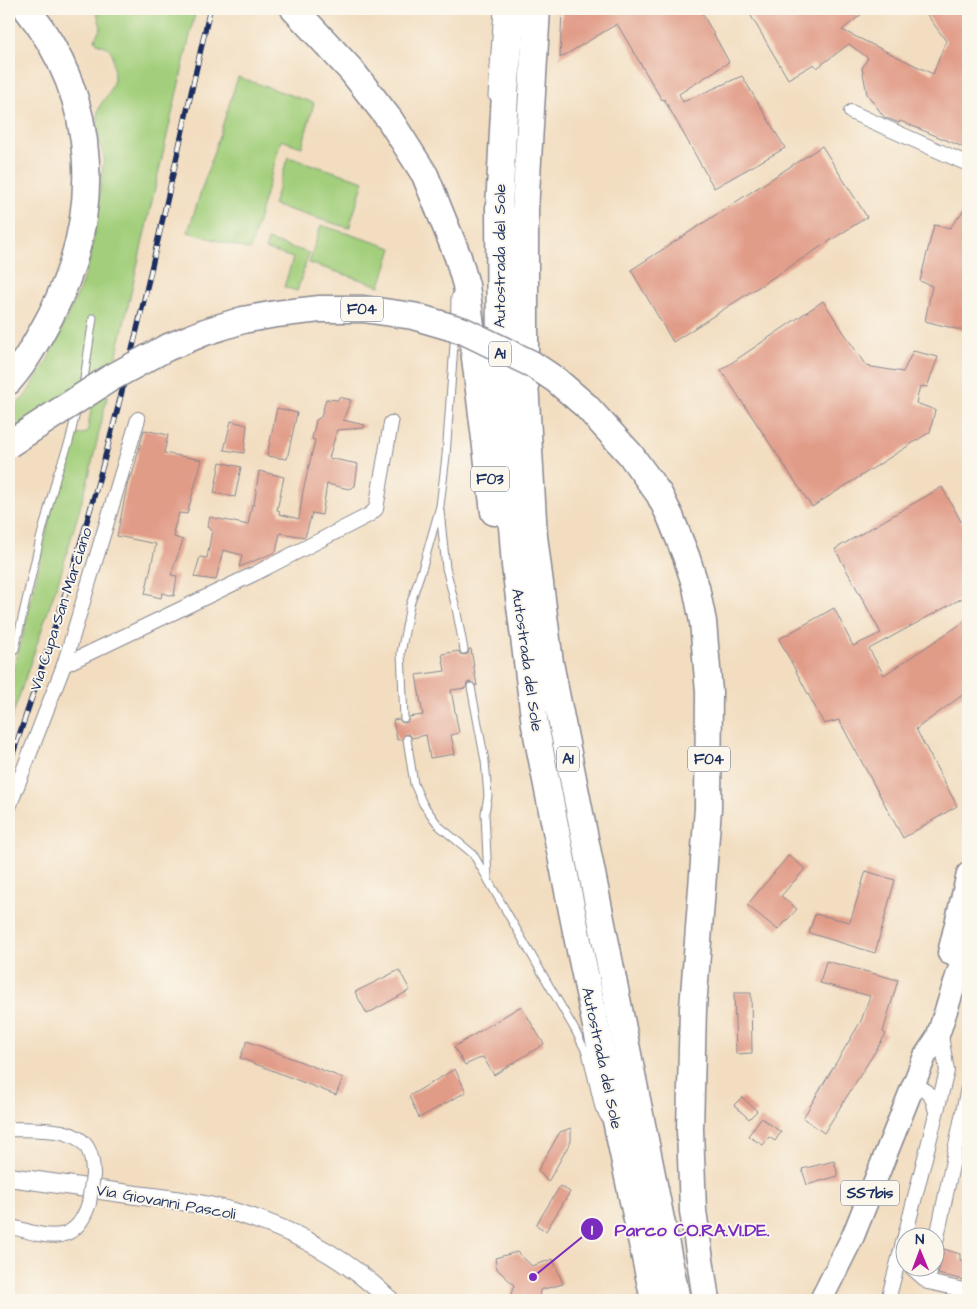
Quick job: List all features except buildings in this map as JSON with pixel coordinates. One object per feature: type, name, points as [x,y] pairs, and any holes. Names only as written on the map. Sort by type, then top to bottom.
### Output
[{"type":"highway","points":[[9,381],[36,344],[61,296],[74,260],[84,217],[88,173],[85,141],[66,76],[58,57],[40,26],[27,9]]},
{"type":"highway","name":"F03","points":[[294,9],[351,70],[390,120],[425,176],[456,274],[466,285],[507,623],[532,698]]},
{"type":"highway","name":"Autostrada del Sole","points":[[512,9],[504,93],[499,208],[500,364],[515,566],[535,726],[578,941],[654,1300]]},
{"type":"highway","name":"Autostrada del Sole","points":[[537,9],[525,210],[525,382],[534,536],[550,663],[677,1300]]},
{"type":"highway","points":[[534,39],[542,9]]},
{"type":"highway","name":"F04","points":[[9,444],[109,379],[166,348],[205,332],[243,320],[276,314],[363,309],[412,316],[464,331],[532,364],[556,380],[586,406],[630,454],[659,494],[670,516],[696,587],[703,622],[709,692],[708,808],[693,1008],[690,1130],[693,1211],[706,1300]]},
{"type":"main road","name":"SS7bis","points":[[925,1056],[927,1028],[947,960],[968,874]]},
{"type":"main road","name":"SS7bis","points":[[821,1300],[853,1236],[925,1056],[937,1038],[961,964],[968,934]]},
{"type":"street","points":[[851,112],[968,164]]},
{"type":"street","name":"Via Cupa San Marciano","points":[[9,808],[64,665],[138,419]]},
{"type":"street","points":[[64,665],[256,573],[376,509],[392,423]]},
{"type":"street","points":[[908,1226],[947,1071],[940,1029]]},
{"type":"street","points":[[913,1084],[928,1090],[936,1112]]},
{"type":"street","points":[[939,1226],[968,1088]]},
{"type":"street","points":[[9,1129],[56,1131],[76,1137],[89,1149],[93,1164],[89,1203],[85,1216],[74,1230],[65,1235],[44,1236],[9,1226]]},
{"type":"street","name":"Via Giovanni Pascoli","points":[[9,1177],[183,1201],[243,1215],[292,1233],[321,1248],[353,1270],[390,1300]]},
{"type":"street","points":[[888,1300],[895,1276]]},
{"type":"street","points":[[921,1276],[928,1282],[968,1291]]},
{"type":"street","points":[[928,1282],[930,1276]]},
{"type":"lane","points":[[492,105],[492,80],[498,9]]},
{"type":"lane","points":[[494,150],[499,208]]},
{"type":"lane","points":[[404,718],[401,653],[410,605],[440,506],[446,456],[454,345],[456,274]]},
{"type":"lane","points":[[9,655],[15,649],[56,475],[72,434],[85,375],[94,318]]},
{"type":"lane","points":[[440,506],[446,568],[464,650]]},
{"type":"lane","points":[[471,687],[485,761],[488,796],[485,813],[488,880]]},
{"type":"lane","points":[[407,739],[414,784],[423,804],[439,826],[473,854],[575,1030],[586,1052],[599,1108],[622,1148]]},
{"type":"green space","points":[[96,9],[196,9],[89,476],[62,570],[9,726],[9,684],[25,627],[55,494],[76,435],[87,433],[97,375],[9,432],[9,410],[24,398],[47,361],[80,289],[92,250],[104,158],[97,133],[98,111],[109,93],[114,80],[113,56],[109,48],[97,43],[95,39],[101,27]]},
{"type":"green space","points":[[238,77],[314,103],[302,147],[281,140],[250,250],[188,232]]},
{"type":"green space","points":[[288,157],[364,181],[349,228],[273,205]]},
{"type":"green space","points":[[321,225],[392,248],[380,286],[309,263]]},
{"type":"green space","points":[[268,240],[309,253],[297,291],[284,287],[293,258],[265,249]]},
{"type":"railway","points":[[9,765],[62,604],[109,442],[149,280],[210,9]]},
{"type":"place","name":"Parco CO.RA.VI.DE.","points":[[533,1277]]}]
